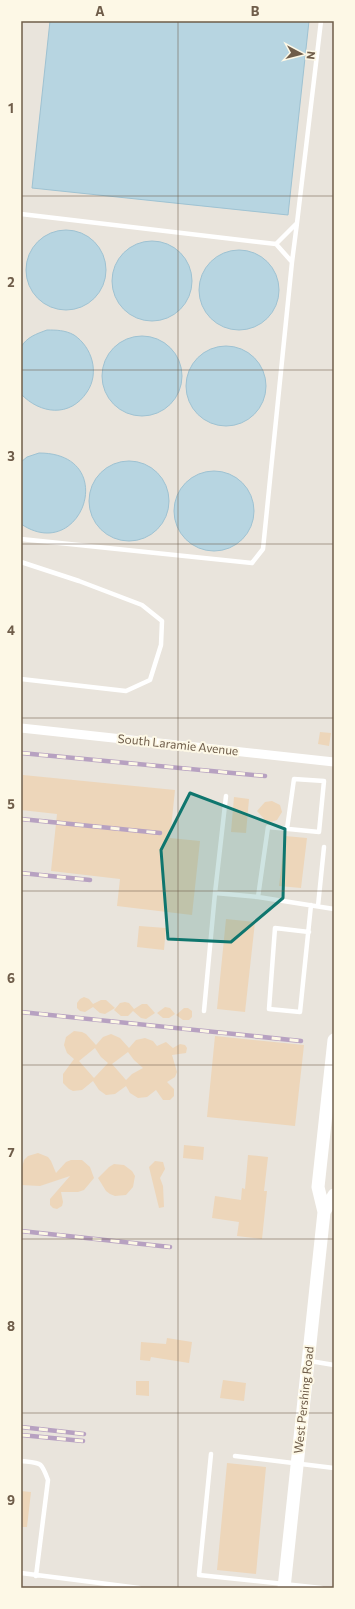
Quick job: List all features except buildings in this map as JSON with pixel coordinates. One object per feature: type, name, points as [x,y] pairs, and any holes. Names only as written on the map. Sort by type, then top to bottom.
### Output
[{"type":"main road","name":"West Pershing Road","points":[[326,1212],[318,1187],[334,1040]]},
{"type":"main road","name":"West Pershing Road","points":[[285,1586],[308,1361],[326,1212],[334,1195]]},
{"type":"street","name":"South Laramie Avenue","points":[[21,728],[334,762]]},
{"type":"lane","points":[[21,539],[252,563],[262,549],[292,262],[321,21]]},
{"type":"lane","points":[[21,214],[276,244],[292,262]]},
{"type":"lane","points":[[276,244],[297,223]]},
{"type":"lane","points":[[21,562],[79,581],[142,606],[162,621],[161,645],[150,680],[126,691],[21,679]]},
{"type":"lane","points":[[258,897],[268,827],[287,829],[319,832],[324,781],[294,779],[287,829]]},
{"type":"lane","points":[[204,1011],[226,796]]},
{"type":"lane","points":[[318,906],[324,847]]},
{"type":"lane","points":[[215,893],[258,897],[334,909]]},
{"type":"lane","points":[[308,932],[275,928],[269,1009],[300,1012],[311,905]]},
{"type":"lane","points":[[308,1361],[334,1365]]},
{"type":"lane","points":[[212,1454],[199,1575],[285,1586],[321,1588]]},
{"type":"lane","points":[[235,1456],[298,1462],[334,1468]]},
{"type":"lane","points":[[21,1461],[38,1462],[43,1467],[48,1480],[36,1576]]},
{"type":"lane","points":[[21,1573],[139,1588]]},
{"type":"highlighted area","points":[[190,793],[285,829],[283,898],[231,942],[168,939],[161,850]]},
{"type":"shaded area","points":[[21,21],[334,21],[334,1588],[21,1588]]},
{"type":"water","points":[[50,21],[309,21],[288,215],[32,188]]},
{"type":"water","points":[[66,230],[81,233],[94,242],[103,255],[106,270],[103,285],[94,298],[81,307],[66,310],[51,307],[38,298],[29,285],[26,270],[29,255],[38,242],[51,233]]},
{"type":"water","points":[[152,241],[167,244],[180,253],[189,266],[192,281],[189,296],[180,309],[167,318],[152,321],[137,318],[124,309],[115,296],[112,281],[115,266],[124,253],[137,244]]},
{"type":"water","points":[[239,250],[254,253],[267,262],[276,275],[279,290],[276,305],[267,318],[254,327],[239,330],[224,327],[211,318],[202,305],[199,290],[202,275],[211,262],[224,253]]},
{"type":"water","points":[[47,330],[64,331],[74,335],[85,346],[92,361],[93,377],[87,392],[72,406],[64,409],[46,409],[37,406],[21,394],[21,347],[29,338]]},
{"type":"water","points":[[142,336],[157,339],[170,348],[179,361],[182,376],[179,391],[170,404],[157,413],[142,416],[127,413],[114,404],[105,391],[102,376],[105,361],[114,348],[127,339]]},
{"type":"water","points":[[226,346],[241,349],[254,358],[263,371],[266,386],[263,401],[254,414],[241,423],[226,426],[211,423],[198,414],[189,401],[186,386],[189,371],[198,358],[211,349]]},
{"type":"water","points":[[39,453],[64,458],[79,470],[85,486],[84,504],[75,520],[61,530],[43,533],[21,524],[21,462],[27,457]]},
{"type":"water","points":[[129,461],[144,464],[157,473],[166,486],[169,501],[166,516],[157,529],[144,538],[129,541],[114,538],[101,529],[92,516],[89,501],[92,486],[101,473],[114,464]]},
{"type":"water","points":[[214,471],[229,474],[242,483],[251,496],[254,511],[251,526],[242,539],[229,548],[214,551],[199,548],[186,539],[177,526],[174,511],[177,496],[186,483],[199,474]]},
{"type":"railway","points":[[21,753],[265,776]]},
{"type":"railway","points":[[21,819],[160,833]]},
{"type":"railway","points":[[21,873],[90,880]]},
{"type":"railway","points":[[21,1012],[301,1041]]},
{"type":"railway","points":[[21,1231],[170,1247]]},
{"type":"railway","points":[[21,1427],[84,1434]]},
{"type":"railway","points":[[21,1435],[83,1441]]}]
